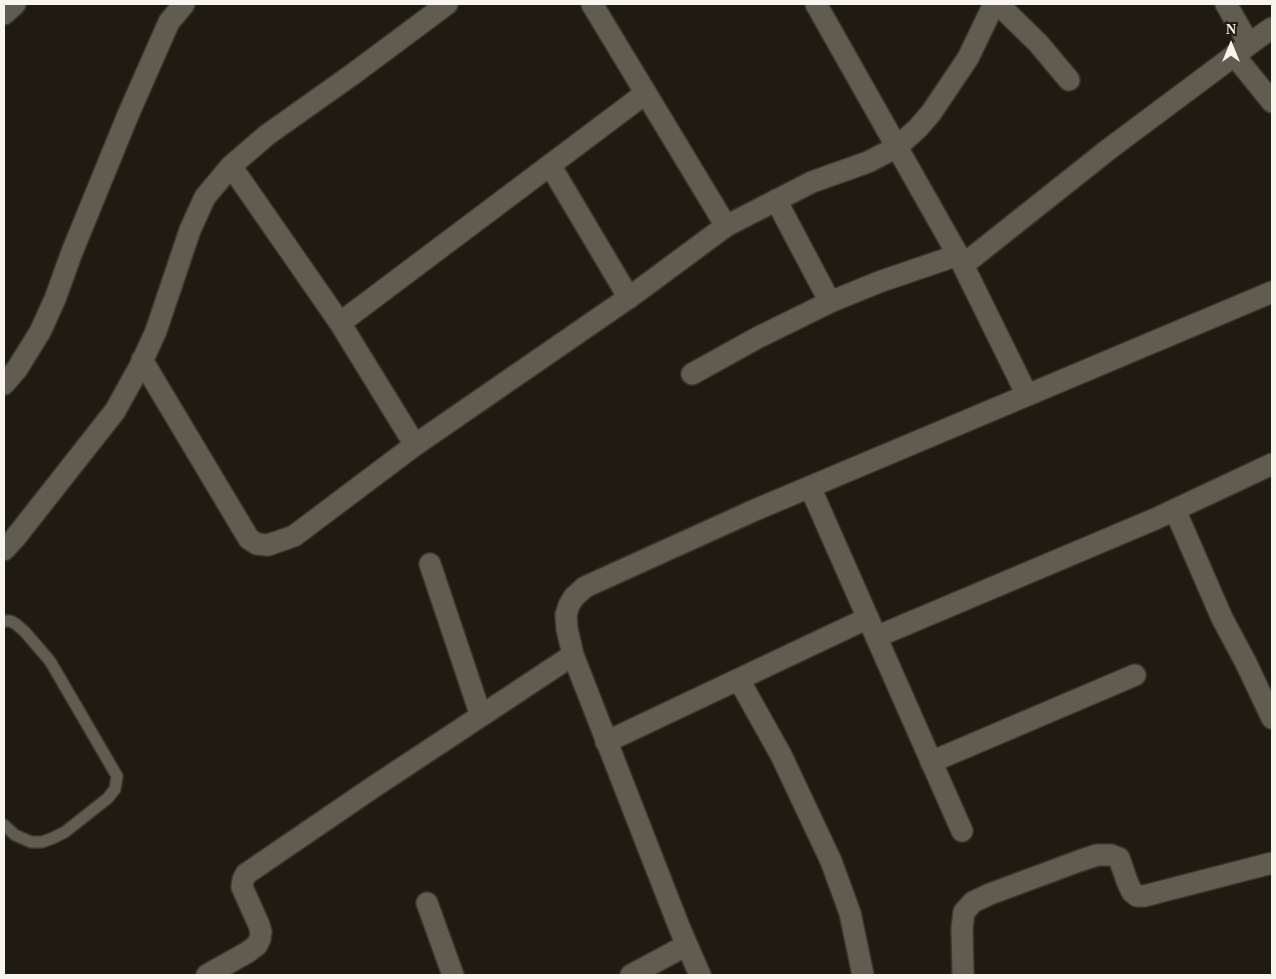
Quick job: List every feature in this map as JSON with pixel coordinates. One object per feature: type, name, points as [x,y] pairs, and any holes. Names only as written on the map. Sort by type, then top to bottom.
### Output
[{"type":"street","points":[[4,14],[15,4]]},
{"type":"street","points":[[4,384],[17,369],[40,332],[128,115],[169,22],[184,4]]},
{"type":"street","points":[[4,550],[115,411],[156,331],[190,230],[205,197],[231,166],[267,135],[447,4]]},
{"type":"street","points":[[592,4],[726,226]]},
{"type":"street","points":[[816,4],[960,260],[1027,395]]},
{"type":"street","points":[[142,360],[249,539],[257,544],[268,545],[294,536],[415,445],[630,298],[726,226],[812,182],[868,162],[897,147],[918,128],[930,113],[968,58],[994,4]]},
{"type":"street","points":[[998,4],[1038,43],[1069,80]]},
{"type":"street","points":[[1226,4],[1242,49],[1272,102]]},
{"type":"street","points":[[692,374],[757,338],[830,302],[880,282],[960,260],[1272,28]]},
{"type":"street","points":[[340,323],[646,93]]},
{"type":"street","points":[[550,165],[630,298]]},
{"type":"street","points":[[231,166],[340,323],[415,445]]},
{"type":"street","points":[[776,200],[830,302]]},
{"type":"street","points":[[700,975],[573,655],[567,630],[566,615],[574,597],[585,587],[810,487],[1272,292]]},
{"type":"street","points":[[606,742],[739,680],[1175,510],[1272,464]]},
{"type":"street","points":[[810,487],[962,831]]},
{"type":"street","points":[[1175,510],[1222,618],[1272,718]]},
{"type":"street","points":[[430,564],[481,716]]},
{"type":"street","points":[[218,973],[257,945],[260,939],[259,925],[242,887],[246,874],[573,655]]},
{"type":"street","points":[[932,762],[1135,675]]},
{"type":"street","points":[[739,680],[781,755],[831,861],[850,913],[864,975]]},
{"type":"street","points":[[963,975],[962,928],[964,912],[973,902],[1079,861],[1098,855],[1111,855],[1119,858],[1132,892],[1137,896],[1144,896],[1272,863]]},
{"type":"street","points":[[428,903],[453,975]]},
{"type":"street","points":[[631,975],[687,945]]},
{"type":"lane","points":[[4,621],[16,624],[50,661],[110,763],[117,776],[117,782],[115,789],[108,798],[65,832],[53,838],[42,842],[31,842],[15,835],[4,825]]}]
